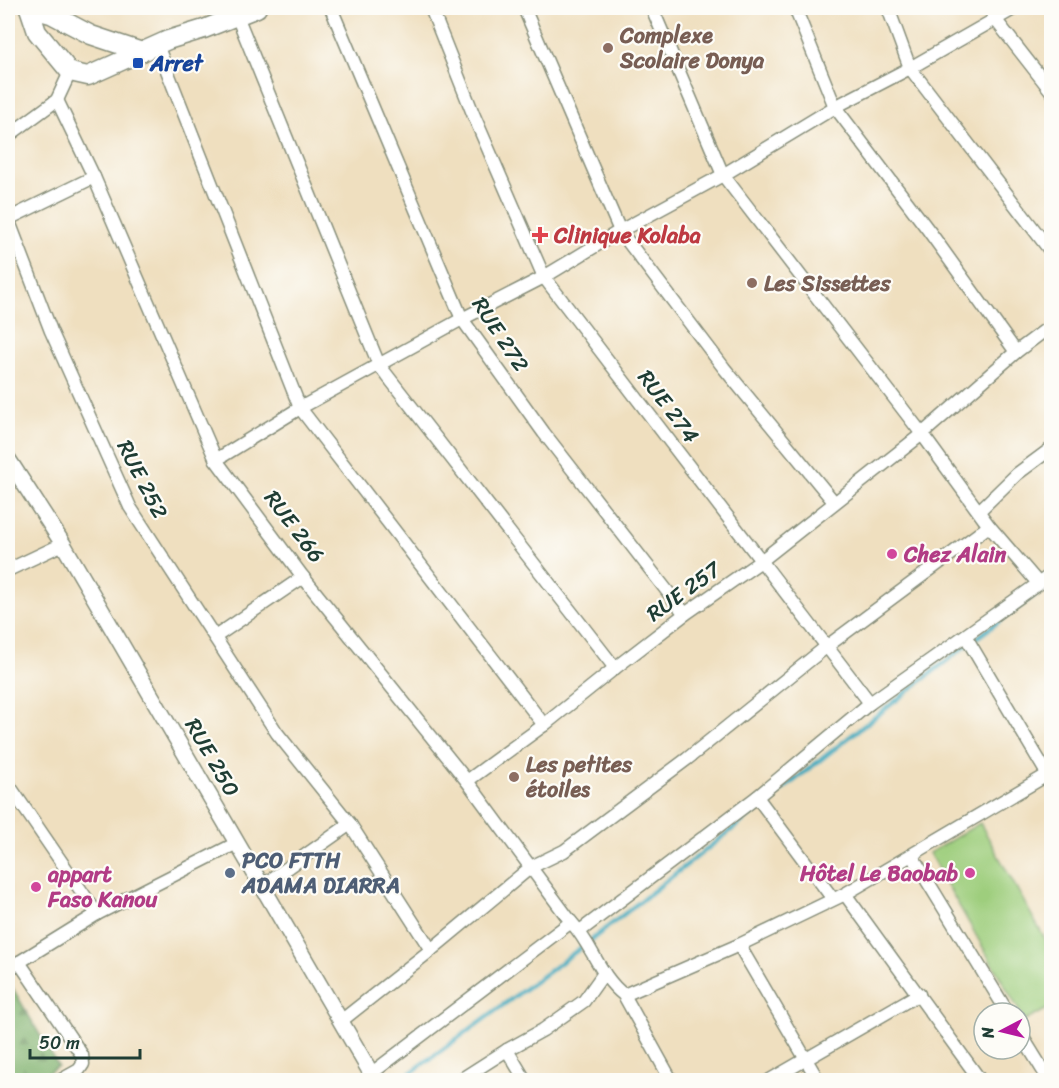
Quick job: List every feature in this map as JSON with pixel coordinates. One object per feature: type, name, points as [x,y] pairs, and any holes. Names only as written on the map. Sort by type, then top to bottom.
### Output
[{"type":"main road","points":[[29,8],[37,32],[70,72],[88,76],[150,49],[257,8]]},
{"type":"main road","points":[[29,8],[51,14],[91,35],[150,49]]},
{"type":"street","name":"RUE 272","points":[[332,8],[462,319],[544,434],[686,614]]},
{"type":"street","name":"RUE 274","points":[[431,8],[474,116],[544,277],[870,703]]},
{"type":"street","points":[[524,8],[620,231],[724,369],[834,502]]},
{"type":"street","points":[[652,8],[723,175],[922,434],[989,526],[1038,584]]},
{"type":"street","points":[[795,8],[835,107],[929,231],[1016,352]]},
{"type":"street","points":[[888,8],[910,68],[1052,253]]},
{"type":"street","points":[[216,460],[300,408],[544,277],[620,231],[723,175],[835,107],[910,68],[992,13],[1015,8]]},
{"type":"street","points":[[992,13],[1052,92]]},
{"type":"street","points":[[237,16],[379,365],[615,668]]},
{"type":"street","points":[[150,49],[300,408],[544,725]]},
{"type":"street","points":[[8,136],[57,100],[70,72]]},
{"type":"street","name":"RUE 266","points":[[57,100],[94,177],[216,460],[303,577],[467,781],[531,867],[575,927],[604,973],[624,995],[671,1080]]},
{"type":"street","points":[[8,219],[94,177]]},
{"type":"street","name":"RUE 252","points":[[8,219],[51,331],[130,507],[277,733],[350,824],[431,950]]},
{"type":"street","name":"RUE 257","points":[[467,781],[544,725],[686,614],[761,561],[922,434],[1016,352],[1052,325]]},
{"type":"street","points":[[980,511],[1017,474],[1052,448]]},
{"type":"street","name":"RUE 250","points":[[8,459],[63,544],[374,1077]]},
{"type":"street","points":[[341,1021],[531,867],[564,851],[687,759],[825,647],[989,526]]},
{"type":"street","points":[[8,570],[63,544]]},
{"type":"street","points":[[374,1077],[575,927],[757,797],[870,703],[1052,574]]},
{"type":"street","points":[[215,637],[303,577]]},
{"type":"street","points":[[624,995],[739,945],[839,896],[1050,776],[966,637]]},
{"type":"street","points":[[8,784],[97,914]]},
{"type":"street","points":[[757,797],[919,994],[980,1080]]},
{"type":"street","points":[[262,886],[350,824]]},
{"type":"street","points":[[8,969],[97,914],[237,843]]},
{"type":"street","points":[[912,856],[1001,1001]]},
{"type":"street","points":[[739,945],[818,1080]]},
{"type":"street","points":[[19,962],[82,1055],[83,1064],[79,1070],[61,1080]]},
{"type":"street","points":[[460,1080],[543,1030],[584,1001],[604,973]]},
{"type":"street","points":[[770,1080],[919,994]]},
{"type":"street","points":[[507,1050],[525,1080]]},
{"type":"street","points":[[1032,1052],[1049,1080]]},
{"type":"green space","points":[[980,823],[1051,950],[1051,1007],[1032,1017],[1032,1001],[1014,1001],[929,853]]},
{"type":"green space","points":[[8,980],[58,1066],[36,1080],[8,1080]]},
{"type":"waterway","points":[[401,1080],[586,944],[959,651],[1052,582]]},
{"type":"place","name":"Complexe Scolaire Donya","points":[[608,48]]},
{"type":"place","name":"Arret","points":[[138,63]]},
{"type":"place","name":"Clinique Kolaba","points":[[540,235]]},
{"type":"place","name":"Les Sissettes","points":[[752,283]]},
{"type":"place","name":"Chez Alain","points":[[892,554]]},
{"type":"place","name":"Les petites étoiles","points":[[514,777]]},
{"type":"place","name":"PCO FTTH ADAMA DIARRA","points":[[230,873]]},
{"type":"place","name":"Hôtel Le Baobab","points":[[970,873]]},
{"type":"place","name":"appart Faso Kanou","points":[[36,887]]}]
